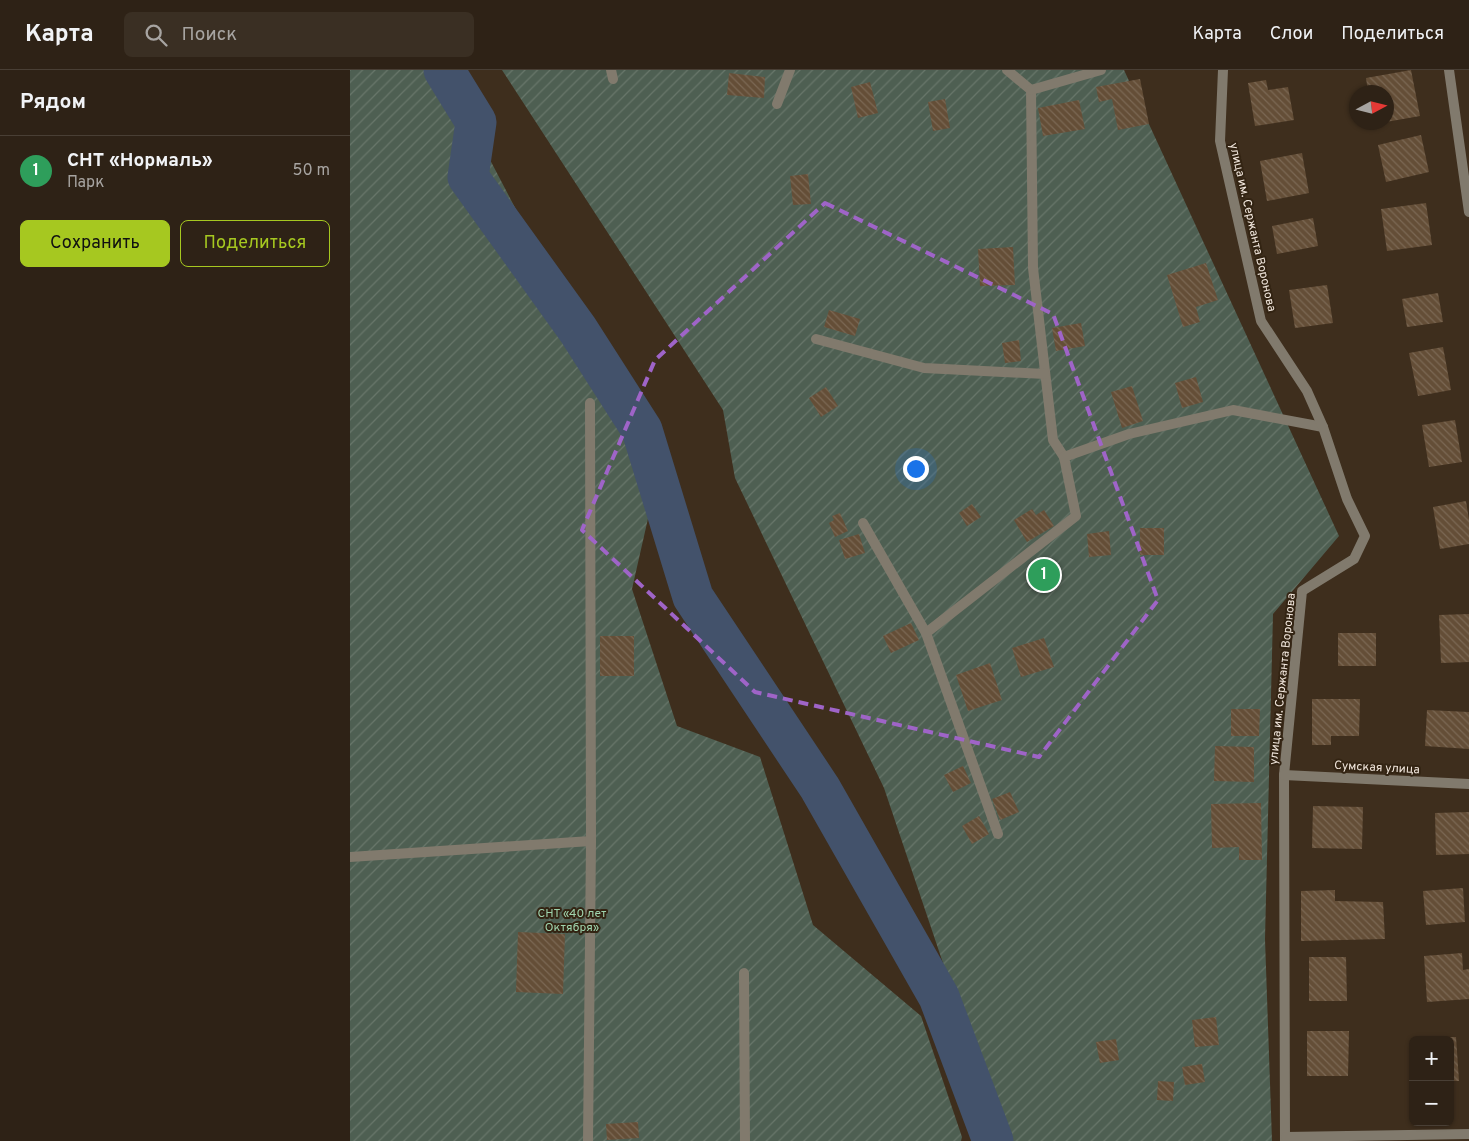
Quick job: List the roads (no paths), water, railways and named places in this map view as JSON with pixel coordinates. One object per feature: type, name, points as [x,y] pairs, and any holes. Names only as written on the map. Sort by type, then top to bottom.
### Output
[{"type":"street","points":[[777,104],[790,70]]},
{"type":"street","points":[[926,633],[1076,516],[1064,456],[1053,440],[1033,268],[1031,90],[1007,70]]},
{"type":"street","points":[[1031,90],[1101,70]]},
{"type":"street","name":"улица им. Сержанта Воронова","points":[[1223,70],[1220,141],[1260,321],[1307,391],[1323,426],[1347,499],[1365,536],[1354,559],[1302,591],[1284,775],[1285,1139]]},
{"type":"street","points":[[1449,70],[1469,212]]},
{"type":"street","points":[[816,338],[924,368],[1045,374]]},
{"type":"street","points":[[588,1141],[591,841],[590,403]]},
{"type":"street","points":[[1064,456],[1129,434],[1233,410],[1323,426]]},
{"type":"street","points":[[863,523],[926,633],[998,834]]},
{"type":"street","name":"Сумская улица","points":[[1284,775],[1469,784]]},
{"type":"street","points":[[350,857],[591,841]]},
{"type":"street","points":[[744,972],[745,1141]]},
{"type":"street","points":[[1285,1139],[1469,1134]]},
{"type":"waterway","points":[[444,70],[476,122],[468,177],[578,330],[642,430],[693,597],[820,788],[939,997],[993,1141]]},
{"type":"place","name":"СНТ «Нормаль»","points":[[1044,575]]},
{"type":"park label","name":"СНТ «40 лет Октября»","points":[[572,920]]}]
